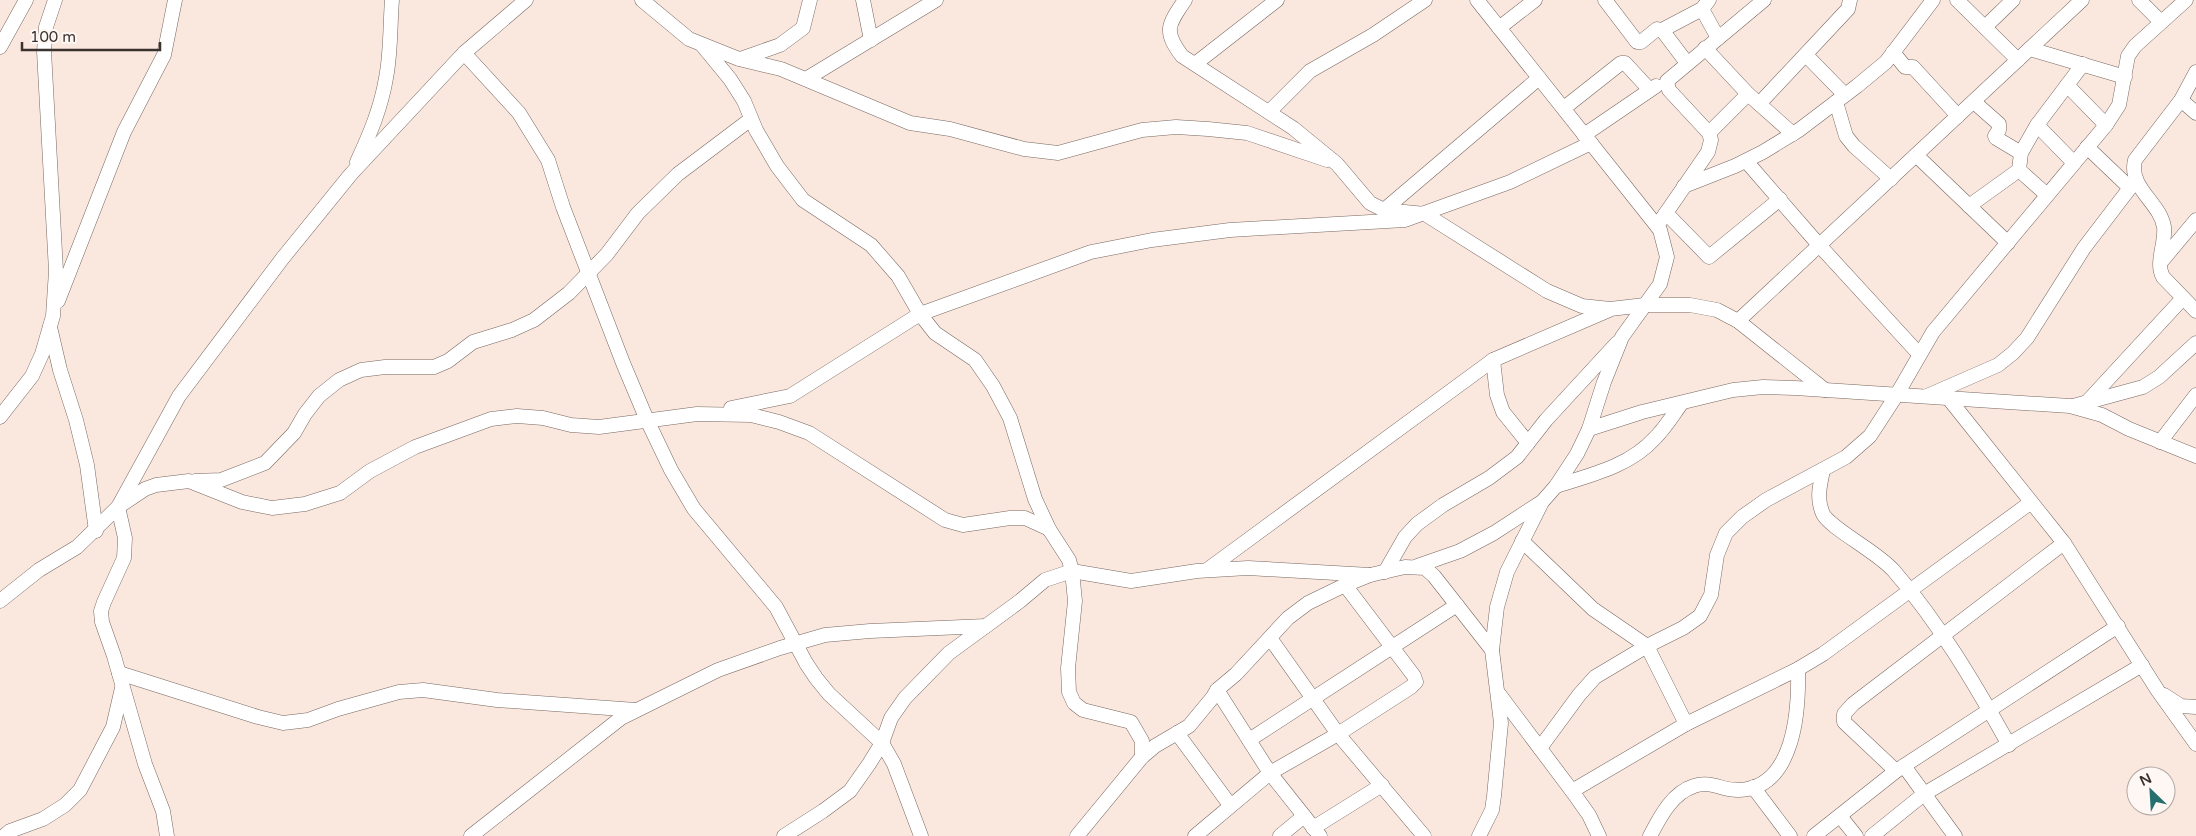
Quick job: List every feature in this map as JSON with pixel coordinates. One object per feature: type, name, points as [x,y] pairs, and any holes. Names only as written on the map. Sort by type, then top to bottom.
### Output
[{"type":"street","points":[[0,47],[26,0]]},
{"type":"street","points":[[55,0],[46,27],[44,50],[56,271],[51,321],[60,370],[76,420],[87,465],[96,531]]},
{"type":"street","points":[[0,417],[32,376],[42,354],[51,321],[124,132],[164,55],[175,0]]},
{"type":"street","points":[[351,174],[374,126],[382,98],[387,76],[392,0]]},
{"type":"street","points":[[0,601],[39,570],[77,547],[96,531],[118,507],[179,396],[282,259],[351,174],[464,53],[526,0]]},
{"type":"street","points":[[642,0],[689,39],[739,59],[781,69],[870,105],[894,118],[910,123],[950,129],[1024,149],[1058,153],[1142,130],[1176,127],[1247,133],[1337,164]]},
{"type":"street","points":[[739,59],[780,45],[803,28],[810,0]]},
{"type":"street","points":[[863,0],[871,40]]},
{"type":"street","points":[[806,79],[936,0]]},
{"type":"street","points":[[1185,0],[1171,21],[1168,32],[1172,42],[1182,56],[1293,128],[1337,164],[1370,203],[1384,210],[1424,214],[1547,291],[1582,306],[1610,309],[1645,305],[1690,306],[1717,310],[1738,322],[1825,390]]},
{"type":"street","points":[[1195,64],[1277,0]]},
{"type":"street","points":[[1269,112],[1310,71],[1373,35],[1425,0]]},
{"type":"street","points":[[1385,572],[1405,537],[1417,524],[1443,505],[1489,478],[1517,457],[1546,420],[1622,337],[1660,284],[1667,257],[1665,244],[1657,226],[1477,0]]},
{"type":"street","points":[[1500,28],[1535,0]]},
{"type":"street","points":[[1605,0],[1637,42],[1641,42],[1656,29],[1662,30],[1706,4],[1718,38]]},
{"type":"street","points":[[189,481],[242,502],[272,508],[305,504],[340,493],[370,471],[415,447],[492,419],[517,416],[543,418],[571,426],[599,427],[762,404],[790,396],[920,314],[1091,252],[1230,230],[1405,220],[1510,182],[1588,139],[1649,89],[1667,81],[1764,0]]},
{"type":"street","points":[[1759,104],[1848,9],[1850,0],[1842,0]]},
{"type":"street","points":[[1684,186],[1746,161],[1792,134],[1840,99],[1886,62],[1933,0]]},
{"type":"street","points":[[1957,0],[2018,60]]},
{"type":"street","points":[[1985,27],[2013,0]]},
{"type":"street","points":[[1738,322],[2082,0]]},
{"type":"street","points":[[2139,0],[2161,22]]},
{"type":"street","points":[[1540,748],[1579,695],[1595,677],[1647,646],[1683,628],[1700,616],[1710,595],[1717,555],[1726,533],[1731,528],[1766,500],[1846,458],[1870,436],[1896,396],[1933,332],[2106,125],[2119,105],[2128,56],[2135,46],[2186,0]]},
{"type":"street","points":[[1662,30],[1687,63]]},
{"type":"street","points":[[702,44],[730,79],[777,166],[803,200],[871,244],[898,276],[920,314],[935,333],[975,360],[993,386],[1010,418],[1035,499],[1072,571],[1075,601],[1068,668],[1069,692],[1074,703],[1083,710],[1131,722],[1142,741],[1142,757]]},
{"type":"street","points":[[1705,48],[1748,94],[1792,134]]},
{"type":"street","points":[[2030,49],[2125,78]]},
{"type":"street","points":[[1893,52],[1905,67],[1914,67],[1958,116]]},
{"type":"street","points":[[464,53],[504,95],[536,138],[548,160],[563,207],[647,420],[671,470],[694,510],[776,607],[806,663],[829,694],[882,742],[894,764],[921,836]]},
{"type":"street","points":[[1806,55],[1840,99],[1846,136],[1854,146],[1891,179]]},
{"type":"street","points":[[1564,108],[1620,63],[1625,63],[1649,89]]},
{"type":"street","points":[[1969,206],[2019,170],[2021,153],[2037,125],[2083,64]]},
{"type":"street","points":[[1924,397],[1998,365],[2027,338],[2084,248],[2133,184],[2135,160],[2180,100],[2196,72]]},
{"type":"street","points":[[1384,210],[1539,78]]},
{"type":"street","points":[[1657,226],[1708,152],[1711,140],[1708,133],[1669,90],[1667,81]]},
{"type":"street","points":[[2068,85],[2106,125]]},
{"type":"street","points":[[1708,133],[1748,94]]},
{"type":"street","points":[[2180,100],[2196,113]]},
{"type":"street","points":[[1974,102],[1999,124],[1996,138],[2021,153]]},
{"type":"street","points":[[118,507],[145,489],[156,485],[222,480],[266,463],[294,433],[305,414],[319,396],[339,380],[361,370],[385,367],[434,367],[448,361],[473,342],[512,330],[534,320],[569,293],[590,273],[638,213],[678,174],[751,119]]},
{"type":"street","points":[[2037,125],[2074,163]]},
{"type":"street","points":[[2087,147],[2133,184],[2161,219],[2164,227],[2164,246],[2159,271],[2196,311]]},
{"type":"street","points":[[1916,155],[2008,243]]},
{"type":"street","points":[[1746,161],[1819,245],[1919,354]]},
{"type":"street","points":[[2019,170],[2047,195]]},
{"type":"street","points":[[1666,213],[1710,257],[1780,200]]},
{"type":"street","points":[[2160,264],[2196,220]]},
{"type":"street","points":[[2086,402],[2183,298]]},
{"type":"street","points":[[1207,571],[1493,360],[1610,309]]},
{"type":"street","points":[[1480,836],[1492,810],[1501,723],[1499,694],[1492,650],[1497,607],[1507,572],[1542,502],[1556,486],[1589,429],[1604,382],[1622,337]]},
{"type":"street","points":[[2070,406],[2143,387],[2159,377],[2196,343]]},
{"type":"street","points":[[1493,360],[1497,395],[1503,412],[1528,443]]},
{"type":"street","points":[[1589,429],[1642,412],[1733,390],[1763,387],[2070,406],[2102,415],[2160,442],[2196,456]]},
{"type":"street","points":[[2160,442],[2196,395]]},
{"type":"street","points":[[1949,399],[2030,503],[2064,543],[2158,691],[2196,744]]},
{"type":"street","points":[[1556,486],[1617,466],[1636,455],[1656,438],[1681,404]]},
{"type":"street","points":[[697,414],[751,416],[779,422],[809,433],[945,520],[962,525],[1010,518],[1025,518],[1049,529]]},
{"type":"street","points":[[1823,470],[1817,494],[1824,515],[1836,527],[1881,558],[1917,598],[1990,711],[2009,744]]},
{"type":"street","points":[[1077,836],[1142,757],[1155,746],[1189,726],[1217,690],[1236,674],[1288,618],[1308,603],[1370,575],[1417,566],[1460,551],[1494,533],[1542,502]]},
{"type":"street","points":[[1572,790],[1686,724],[1798,668],[1856,631],[1909,590],[2030,503]]},
{"type":"street","points":[[118,507],[125,538],[124,558],[101,611],[102,622],[121,679],[145,764],[163,811],[166,836]]},
{"type":"street","points":[[1522,541],[1593,609],[1647,646],[1686,724]]},
{"type":"street","points":[[1955,836],[1924,794],[1900,769],[1844,722],[1844,714],[1853,704],[2064,543]]},
{"type":"street","points":[[1417,566],[1424,568],[1434,576],[1492,650]]},
{"type":"street","points":[[784,836],[850,791],[869,764],[882,742],[891,718],[905,698],[949,653],[1046,580],[1072,571],[1113,580],[1131,581],[1207,571],[1248,568],[1370,575]]},
{"type":"street","points":[[1195,836],[1270,773],[1412,688],[1416,682],[1414,676],[1345,585]]},
{"type":"street","points":[[1249,740],[1391,646],[1457,605]]},
{"type":"street","points":[[471,836],[512,806],[600,734],[636,710],[718,670],[795,643],[825,635],[986,626]]},
{"type":"street","points":[[1814,836],[1900,769],[2118,626]]},
{"type":"street","points":[[1270,638],[1338,734],[1424,836]]},
{"type":"street","points":[[1872,836],[1924,794],[2142,665]]},
{"type":"street","points":[[1650,836],[1673,800],[1692,786],[1706,782],[1739,790],[1753,787],[1774,775],[1782,762],[1790,742],[1796,718],[1798,668]]},
{"type":"street","points":[[121,679],[283,723],[308,720],[338,709],[399,692],[423,690],[497,700],[636,710]]},
{"type":"street","points":[[4,836],[10,831],[50,814],[65,805],[80,790],[113,727],[121,679]]},
{"type":"street","points":[[1217,690],[1270,773],[1316,832],[1382,785]]},
{"type":"street","points":[[2158,691],[2181,706],[2196,707]]},
{"type":"street","points":[[1499,694],[1572,790],[1589,815],[1599,836]]},
{"type":"street","points":[[1177,733],[1230,806]]},
{"type":"street","points":[[1753,787],[1790,836]]},
{"type":"street","points":[[1280,836],[1304,816]]},
{"type":"street","points":[[1840,816],[1856,836]]}]
